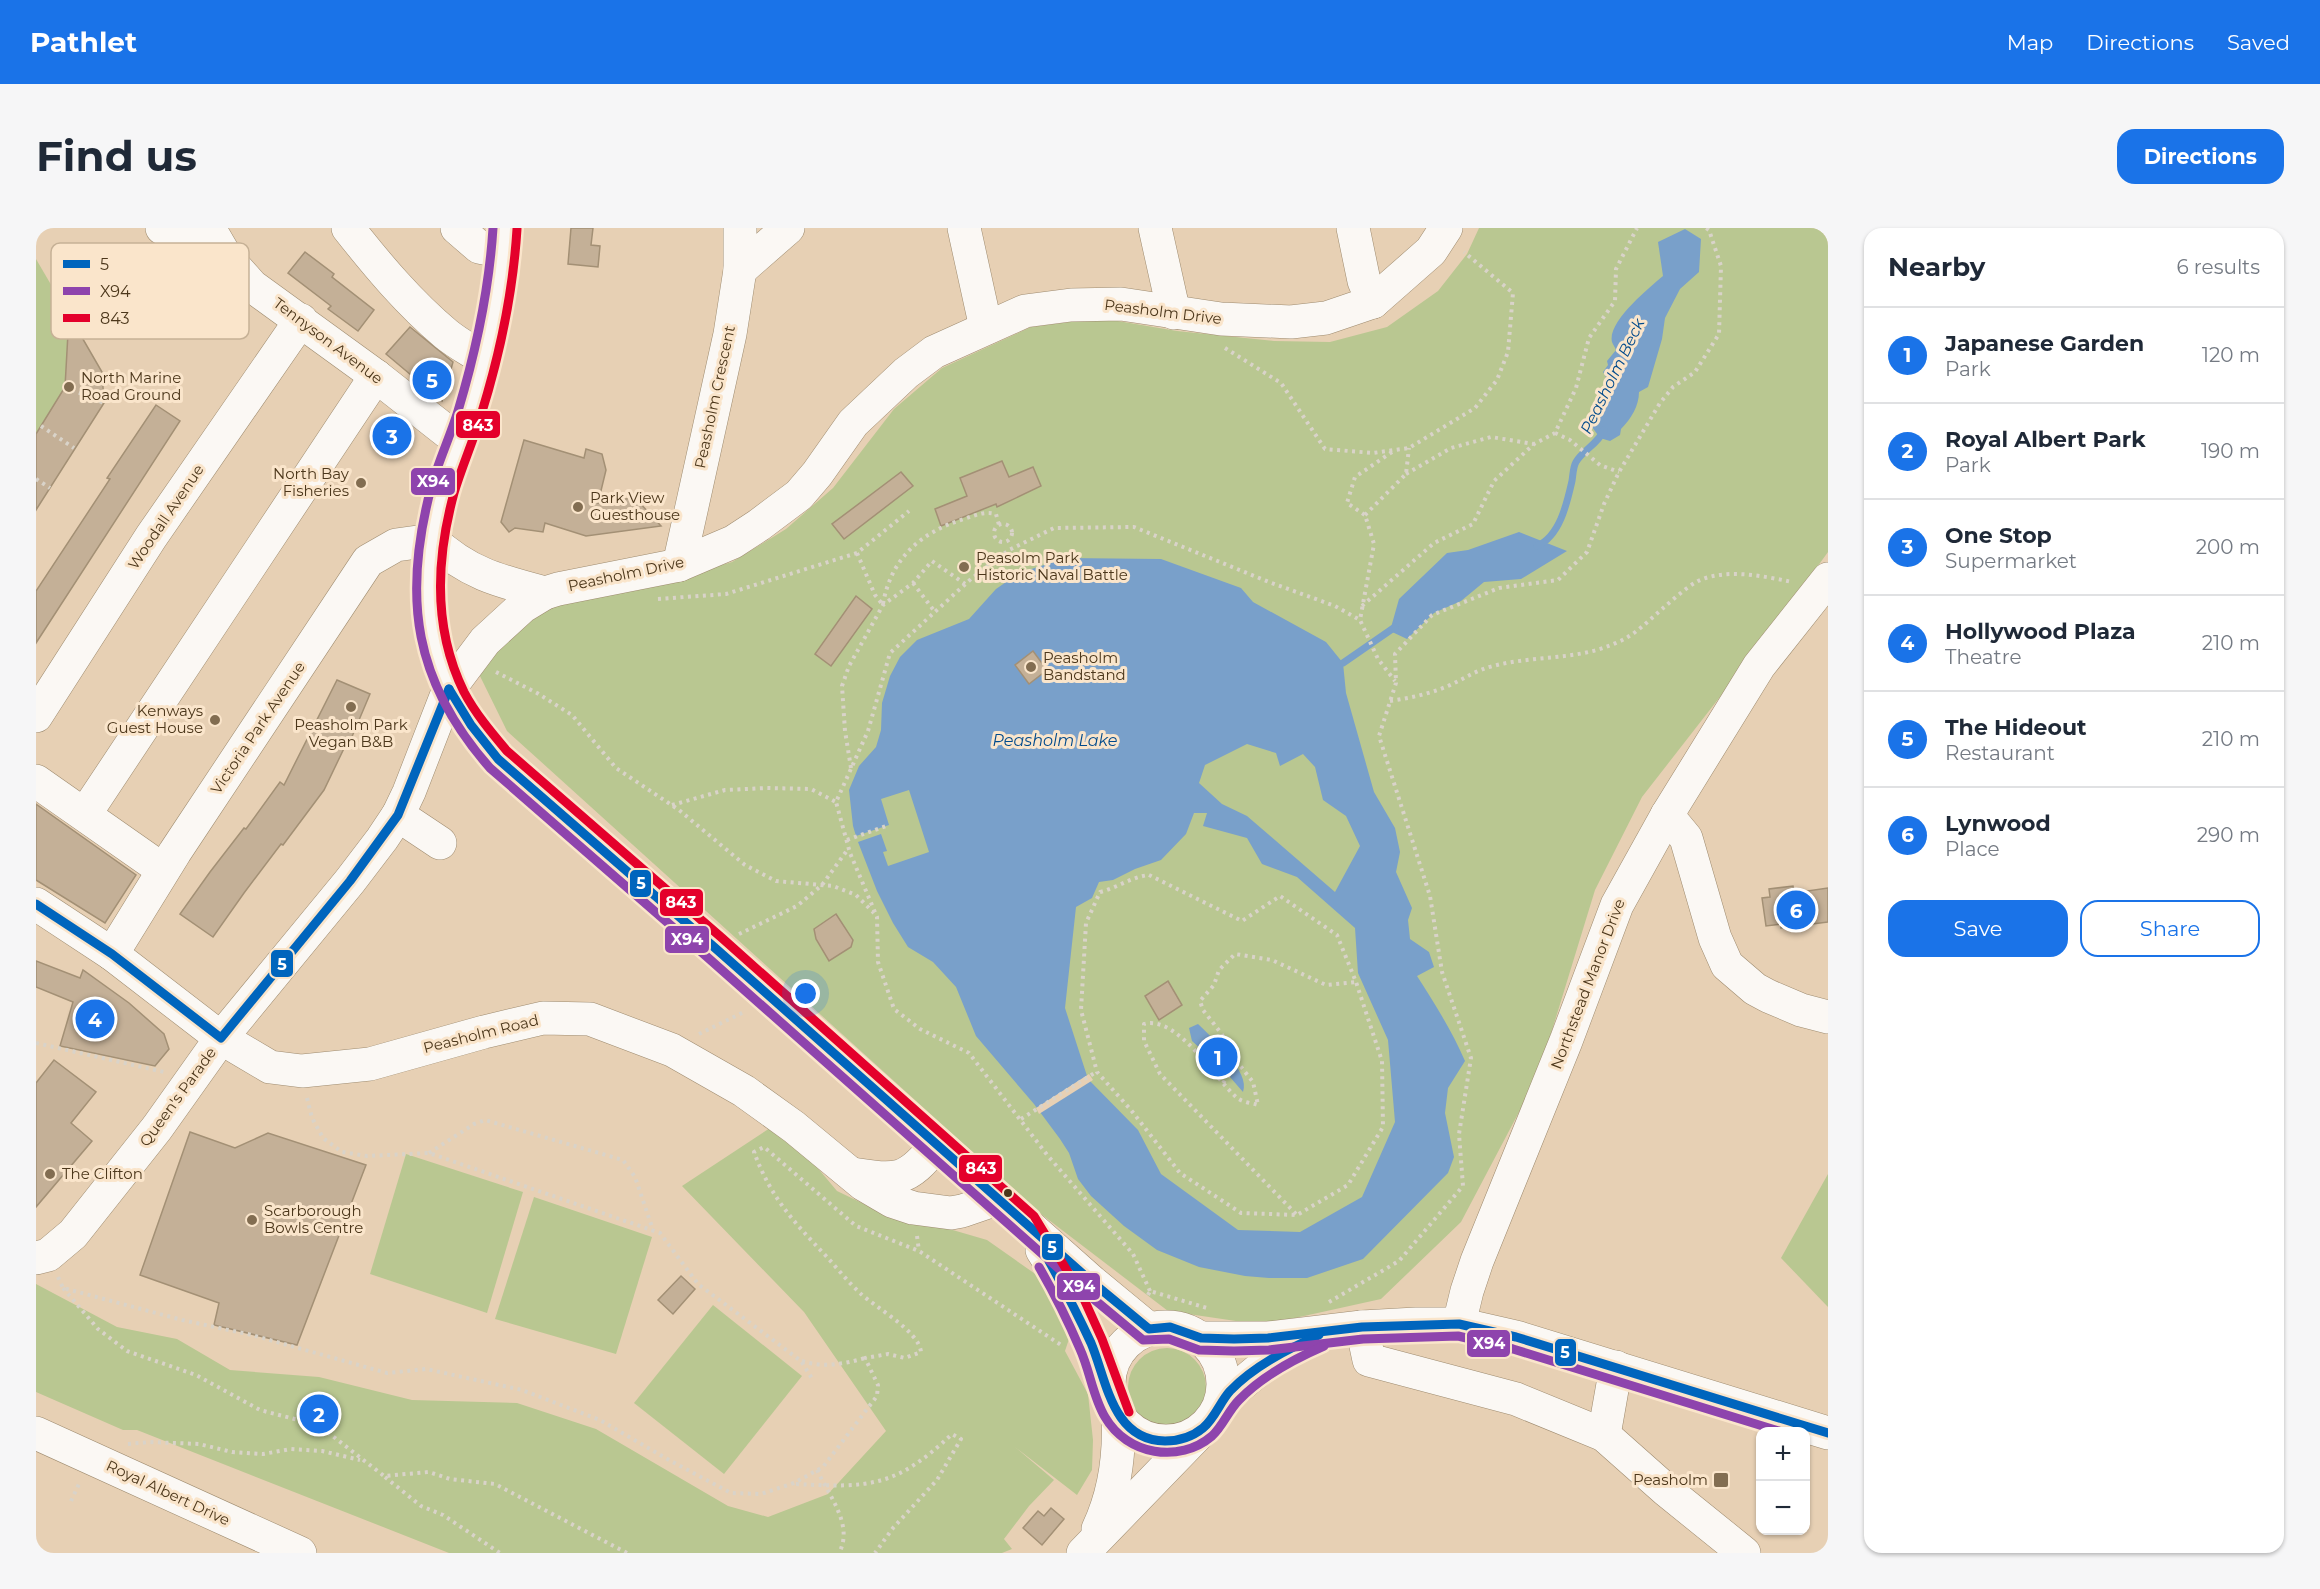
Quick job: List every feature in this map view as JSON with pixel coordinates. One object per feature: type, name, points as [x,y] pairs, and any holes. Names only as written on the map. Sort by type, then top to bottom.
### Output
[{"type":"street","points":[[162,228],[192,243]]},
{"type":"street","name":"Tennyson Avenue","points":[[209,228],[218,243]]},
{"type":"street","points":[[348,228],[387,277],[413,304],[448,335],[485,360]]},
{"type":"street","points":[[457,228],[479,247],[504,240],[494,323],[460,442],[441,495],[432,540],[427,582],[428,616],[437,657],[448,689],[473,730],[498,759],[772,998],[1025,1224],[1144,1325],[1181,1329],[1201,1338],[1268,1338],[1340,1320],[1459,1324],[1516,1337],[1828,1433]]},
{"type":"street","name":"Peasholm Crescent","points":[[679,566],[730,334],[740,270],[740,228]]},
{"type":"street","points":[[740,270],[788,228]]},
{"type":"street","points":[[964,228],[986,328]]},
{"type":"street","points":[[1155,228],[1174,313]]},
{"type":"street","points":[[1353,228],[1364,281],[1373,302]]},
{"type":"street","name":"Peasholm Drive","points":[[398,815],[448,689],[502,624],[545,593],[679,566],[733,542],[799,495],[817,474],[852,423],[906,373],[934,352],[1025,311],[1071,305],[1121,304],[1221,319],[1291,322],[1326,318],[1373,302],[1431,251],[1444,231]]},
{"type":"street","name":"Tennyson Avenue","points":[[249,283],[376,376],[460,442]]},
{"type":"street","name":"Woodall Avenue","points":[[36,716],[151,537],[301,320]]},
{"type":"street","points":[[85,814],[376,376]]},
{"type":"street","name":"Peasholm Drive","points":[[432,540],[446,553],[478,573],[497,581],[545,593]]},
{"type":"street","name":"Victoria Park Avenue","points":[[112,954],[163,870],[369,561],[396,545],[432,540]]},
{"type":"street","name":"Northstead Manor Drive","points":[[1459,1324],[1479,1254],[1571,1030],[1617,905],[1667,815],[1812,581]]},
{"type":"street","points":[[36,781],[163,870]]},
{"type":"street","points":[[398,815],[440,843]]},
{"type":"street","name":"Queen's Parade","points":[[42,1257],[73,1234],[157,1128],[221,1038],[350,881],[398,815]]},
{"type":"street","points":[[1667,815],[1686,838],[1715,938],[1727,964],[1755,989],[1768,996],[1801,1010],[1828,1017]]},
{"type":"street","name":"Peasholm Road","points":[[36,904],[112,954],[221,1038],[270,1066],[302,1071],[370,1064],[543,1018],[591,1018],[672,1050],[744,1090],[794,1127],[850,1174],[892,1201],[932,1211],[962,1211],[997,1199]]},
{"type":"street","points":[[850,1174],[879,1178],[900,1177],[917,1167],[936,1145]]},
{"type":"street","points":[[1025,1224],[1055,1272],[1091,1343],[1113,1403],[1127,1427],[1150,1440],[1177,1441],[1202,1430]]},
{"type":"street","points":[[1221,1401],[1255,1372],[1340,1320]]},
{"type":"street","points":[[1340,1320],[1368,1360],[1516,1399],[1604,1435],[1666,1490],[1744,1553]]},
{"type":"street","points":[[1088,1547],[1109,1502],[1114,1481],[1119,1438],[1109,1376],[1118,1352],[1144,1325]]},
{"type":"street","points":[[1088,1547],[1210,1422],[1224,1390],[1221,1366],[1201,1338]]},
{"type":"street","points":[[1604,1435],[1616,1367]]},
{"type":"street","name":"Royal Albert Drive","points":[[36,1433],[300,1553]]},
{"type":"street","points":[[1666,1490],[1718,1553]]},
{"type":"path","points":[[1362,606],[1434,543],[1473,524],[1494,482],[1534,444],[1555,434],[1576,388],[1589,338],[1615,301],[1616,269],[1637,228]]},
{"type":"path","points":[[1340,1320],[1399,1261],[1463,1186],[1459,1134],[1471,1058],[1442,972],[1430,896],[1379,736],[1396,683],[1395,654],[1432,615],[1499,588],[1558,580],[1587,552],[1618,472],[1660,403],[1673,387],[1695,372],[1719,333],[1721,266],[1708,229]]},
{"type":"path","points":[[1221,346],[1281,383],[1325,449],[1373,453],[1409,448],[1475,408],[1497,380],[1508,352],[1513,293],[1444,231]]},
{"type":"path","points":[[66,387],[104,403]]},
{"type":"path","points":[[41,426],[74,448]]},
{"type":"path","points":[[1555,434],[1570,440],[1600,465],[1618,472]]},
{"type":"path","points":[[1365,515],[1406,474],[1451,448],[1491,437],[1534,444]]},
{"type":"path","points":[[1406,474],[1409,448]]},
{"type":"path","points":[[1395,450],[1355,477],[1347,502],[1365,515],[1374,544],[1360,620],[1378,659],[1396,683]]},
{"type":"path","points":[[36,479],[50,488]]},
{"type":"path","points":[[650,598],[669,600],[726,594],[857,553],[909,511]]},
{"type":"path","points":[[851,770],[845,731],[842,686],[849,666],[883,605],[886,586],[905,552],[941,526],[987,512],[996,514],[999,525]]},
{"type":"path","points":[[999,525],[1007,525],[1011,529],[1011,535],[1006,541],[998,540],[995,536],[994,530],[999,525]]},
{"type":"path","points":[[1144,1325],[1150,1291],[1133,1254],[1048,1155],[969,1053],[920,1029],[894,1009],[878,962],[876,915],[849,848],[836,802],[868,731],[890,653],[965,584],[1009,549],[1054,528],[1134,527],[1269,582],[1335,606],[1360,620]]},
{"type":"path","points":[[1006,541],[1009,549]]},
{"type":"path","points":[[857,553],[875,595],[883,605]]},
{"type":"path","points":[[883,605],[913,583],[932,561],[965,584]]},
{"type":"path","points":[[1390,701],[1417,697],[1448,686],[1474,671],[1495,665],[1516,661],[1566,658],[1593,652],[1619,642],[1698,581],[1722,574],[1812,581]]},
{"type":"path","points":[[913,583],[935,612]]},
{"type":"path","points":[[471,660],[537,693],[572,715],[616,768],[672,805],[745,865],[776,881],[833,886],[856,895],[876,915]]},
{"type":"path","points":[[672,805],[725,790],[766,788],[811,789],[836,802]]},
{"type":"path","points":[[847,840],[889,825]]},
{"type":"path","points":[[714,947],[797,906],[822,885],[849,848]]},
{"type":"path","points":[[1149,875],[1242,921],[1280,896],[1337,934],[1356,982],[1382,1061],[1383,1127],[1348,1185],[1297,1215],[1241,1213],[1180,1173],[1131,1110],[1096,1072],[1081,1010],[1086,923],[1093,902],[1100,892],[1113,889],[1137,876],[1149,875]]},
{"type":"path","points":[[1297,1215],[1160,1074],[1144,1041],[1144,1024],[1153,1021],[1170,1026],[1238,1099],[1258,1105],[1253,1082],[1203,1010],[1200,1001],[1214,985],[1219,970],[1235,954],[1272,960],[1326,985],[1356,982]]},
{"type":"path","points":[[672,1050],[702,1032],[772,998]]},
{"type":"path","points":[[36,1043],[191,1080]]},
{"type":"path","points":[[1223,1083],[1238,1063]]},
{"type":"path","points":[[302,1071],[312,1118],[323,1138],[342,1152],[367,1156],[429,1153],[660,1233],[698,1284],[801,1361],[817,1366],[847,1363],[888,1354],[905,1358],[921,1352],[920,1344],[912,1334],[860,1293],[784,1211],[761,1171],[754,1152],[764,1147],[856,1227],[919,1251],[1075,1354],[1091,1343]]},
{"type":"path","points":[[1021,1119],[1096,1072]]},
{"type":"path","points":[[429,1153],[474,1124],[485,1120],[506,1124],[623,1160],[636,1177],[653,1230]]},
{"type":"path","points":[[42,1257],[63,1288],[98,1329],[127,1351],[196,1375],[261,1410],[302,1421],[330,1434],[421,1506],[443,1515],[500,1553]]},
{"type":"path","points":[[63,1288],[182,1320],[252,1335],[387,1373],[426,1369],[522,1390],[600,1420],[731,1493],[761,1494],[794,1484],[823,1467],[877,1396],[878,1385],[865,1358]]},
{"type":"path","points":[[1150,1291],[1204,1308],[1215,1308]]},
{"type":"path","points":[[801,1361],[813,1380]]},
{"type":"path","points":[[794,1484],[868,1485],[900,1475],[927,1458],[952,1434],[961,1439],[938,1480],[893,1528],[875,1553]]},
{"type":"path","points":[[127,1444],[150,1442],[199,1444],[232,1452],[263,1454],[291,1449],[322,1451],[364,1461]]},
{"type":"path","points":[[817,1470],[841,1517],[845,1542],[839,1553]]},
{"type":"path","points":[[384,1476],[429,1472],[450,1479],[495,1484],[627,1553]]},
{"type":"path","points":[[71,1502],[79,1484]]},
{"type":"green space","points":[[1479,228],[1828,228],[1828,552],[1765,639],[1642,797],[1595,890],[1538,1076],[1461,1222],[1381,1299],[1263,1325],[1168,1311],[1041,1214],[507,731],[477,670],[537,606],[645,587],[732,562],[786,529],[833,488],[894,409],[942,368],[1031,327],[1100,318],[1177,331],[1274,341],[1330,342],[1387,327],[1438,291],[1467,254]]},
{"type":"green space","name":"North Marine Road Ground","points":[[36,259],[51,285],[51,339],[83,339],[102,372],[104,403],[36,508]]},
{"type":"green space","points":[[779,1122],[837,1191],[889,1216],[939,1226],[987,1240],[1041,1278],[1071,1333],[1065,1351],[1088,1394],[1093,1440],[1092,1470],[1077,1495],[1015,1447],[1054,1480],[1029,1506],[1004,1539],[1012,1549],[1002,1553],[449,1553],[137,1430],[123,1430],[36,1392],[36,1284],[117,1327],[177,1339],[230,1370],[319,1377],[412,1400],[517,1403],[596,1429],[728,1506],[768,1517],[828,1494],[886,1431],[804,1312],[682,1186]]},
{"type":"green space","points":[[406,1154],[523,1192],[487,1313],[370,1274]]},
{"type":"green space","points":[[1828,1174],[1828,1307],[1781,1258]]},
{"type":"green space","points":[[534,1197],[652,1237],[616,1354],[495,1319]]},
{"type":"green space","points":[[713,1305],[802,1376],[724,1474],[634,1403]]},
{"type":"green space","points":[[1167,1348],[1182,1351],[1199,1365],[1206,1387],[1203,1402],[1189,1419],[1167,1426],[1152,1423],[1135,1409],[1128,1387],[1131,1372],[1145,1355]]},
{"type":"water","points":[[1685,229],[1701,239],[1699,272],[1680,289],[1665,318],[1662,339],[1648,387],[1639,392],[1638,402],[1631,417],[1621,429],[1620,435],[1610,441],[1600,438],[1592,427],[1608,394],[1607,379],[1603,372],[1608,365],[1607,361],[1616,350],[1612,342],[1612,334],[1622,315],[1663,276],[1658,242]]},
{"type":"water","points":[[1519,532],[1567,551],[1521,579],[1484,582],[1461,601],[1434,613],[1407,639],[1390,631],[1399,599],[1447,553],[1468,550]]},
{"type":"water","name":"Peasholm Lake","points":[[1066,558],[1161,559],[1241,588],[1253,602],[1326,642],[1343,663],[1346,693],[1374,792],[1395,828],[1400,852],[1396,872],[1412,908],[1408,920],[1410,939],[1429,952],[1434,967],[1417,976],[1449,1028],[1465,1061],[1448,1088],[1445,1113],[1454,1157],[1448,1173],[1363,1259],[1307,1278],[1269,1278],[1199,1267],[1157,1250],[1124,1226],[1091,1196],[1078,1179],[1069,1153],[1060,1139],[1034,1104],[976,1036],[956,987],[933,962],[908,947],[893,923],[877,891],[858,842],[881,834],[887,851],[883,852],[888,866],[929,852],[909,790],[881,799],[889,825],[856,836],[849,790],[859,766],[876,747],[881,730],[882,703],[890,676],[900,657],[917,640],[969,619],[996,589],[1019,573]],"holes":[[[1247,744],[1276,753],[1280,766],[1303,754],[1315,767],[1323,800],[1346,816],[1360,846],[1335,892],[1247,816],[1222,804],[1199,783],[1205,765]],[[1194,813],[1207,813],[1203,826],[1247,838],[1262,864],[1297,877],[1355,928],[1358,973],[1388,1040],[1395,1122],[1362,1197],[1300,1232],[1238,1230],[1161,1174],[1138,1130],[1088,1079],[1065,1008],[1076,907],[1092,898],[1099,882],[1113,880],[1161,860],[1186,834]]]},
{"type":"water","points":[[1198,1024],[1236,1065],[1244,1084],[1243,1092],[1223,1069],[1192,1041],[1189,1028]]},
{"type":"pier","points":[[1089,1074],[1093,1080],[1039,1114],[1036,1108]]},
{"type":"building","points":[[571,228],[593,228],[591,245],[600,246],[598,267],[568,264]]},
{"type":"building","points":[[305,252],[334,274],[332,277],[374,310],[358,331],[328,309],[331,306],[288,273]]},
{"type":"building","points":[[410,327],[453,362],[442,401],[386,354]]},
{"type":"building","points":[[68,339],[83,339],[102,372],[104,403],[36,510],[36,434],[65,387]]},
{"type":"building","points":[[156,405],[180,421],[36,643],[36,591]]},
{"type":"building","points":[[524,440],[584,458],[586,449],[602,454],[606,470],[598,503],[632,498],[632,503],[639,502],[661,526],[586,536],[545,523],[543,532],[515,528],[509,532],[501,522]]},
{"type":"building","points":[[1002,461],[1009,477],[1033,467],[1041,486],[997,507],[996,504],[941,526],[935,509],[967,496],[960,478]]},
{"type":"building","points":[[901,472],[913,486],[844,539],[832,524]]},
{"type":"building","points":[[856,596],[872,609],[831,666],[815,654]]},
{"type":"building","name":"Peasholm Bandstand","points":[[1033,651],[1047,670],[1029,684],[1015,665]]},
{"type":"building","points":[[337,680],[370,694],[351,739],[349,738],[324,790],[213,937],[180,914],[280,782],[284,785]]},
{"type":"building","points":[[36,804],[136,875],[105,923],[36,880]]},
{"type":"building","points":[[1793,886],[1794,893],[1828,888],[1828,922],[1781,928],[1781,924],[1766,926],[1762,898],[1770,897],[1769,889]]},
{"type":"building","points":[[836,914],[853,940],[851,947],[829,961],[816,939],[814,929]]},
{"type":"building","points":[[36,961],[80,978],[83,970],[129,1003],[164,1034],[169,1049],[155,1066],[60,1046],[73,1002],[36,987]]},
{"type":"building","points":[[1168,981],[1182,1005],[1159,1020],[1145,996]]},
{"type":"building","points":[[54,1060],[96,1092],[71,1123],[92,1141],[36,1207],[36,1083]]},
{"type":"building","name":"Scarborough Bowls Centre","points":[[190,1132],[235,1148],[268,1133],[366,1165],[297,1345],[214,1325],[219,1303],[140,1275]]},
{"type":"building","points":[[681,1276],[695,1289],[673,1314],[658,1300]]},
{"type":"building","points":[[1051,1508],[1064,1519],[1042,1545],[1023,1528],[1038,1511],[1044,1516]]},
{"type":"waterway","name":"Peasholm Beck","points":[[1537,546],[1545,541],[1557,527],[1568,499],[1576,462],[1604,430]]},
{"type":"waterway","name":"Peasholm Beck","points":[[1343,663],[1395,627]]},
{"type":"transit line","name":"X94","points":[[493,228],[485,298],[476,343],[458,411],[431,488],[417,566],[417,602],[421,637],[430,671],[464,736],[490,768],[1084,1291],[1143,1340],[1169,1339],[1199,1350],[1234,1351],[1269,1350],[1363,1339],[1458,1336],[1513,1349],[1766,1427]]},
{"type":"transit line","name":"843","points":[[517,229],[509,300],[500,346],[481,415],[454,493],[441,568],[442,619],[454,668],[464,692],[478,715],[507,751],[722,938],[1034,1216],[1083,1297],[1102,1339],[1129,1412]]},
{"type":"transit line","name":"5","points":[[449,689],[471,725],[498,759],[1092,1282],[1149,1329],[1170,1327],[1201,1338],[1234,1339],[1268,1338],[1362,1327],[1459,1324],[1516,1337],[1828,1433]]},
{"type":"transit line","name":"5","points":[[36,904],[112,954],[221,1038],[350,881],[398,815],[449,689]]},
{"type":"transit line","name":"5","points":[[1049,1261],[1091,1343],[1114,1406],[1133,1431],[1147,1438],[1170,1441],[1194,1434],[1207,1424],[1223,1400],[1239,1382],[1284,1352],[1319,1335]]},
{"type":"transit line","name":"X94","points":[[1039,1267],[1083,1357],[1097,1401],[1105,1417],[1126,1440],[1154,1451],[1169,1452],[1199,1445],[1216,1432],[1235,1404],[1258,1383],[1290,1362],[1324,1346]]},
{"type":"place","name":"The Hideout","points":[[432,380]]},
{"type":"place","name":"North Marine Road Ground","points":[[69,387]]},
{"type":"place","name":"One Stop","points":[[392,436]]},
{"type":"place","name":"North Bay Fisheries","points":[[361,483]]},
{"type":"place","name":"Park View Guesthouse","points":[[578,507]]},
{"type":"place","name":"Peasolm Park Historic Naval Battle","points":[[964,567]]},
{"type":"place","name":"Peasholm Bandstand","points":[[1031,667]]},
{"type":"place","name":"Peasholm Park Vegan B&B","points":[[351,707]]},
{"type":"place","name":"Kenways Guest House","points":[[215,720]]},
{"type":"place","name":"Lynwood","points":[[1796,910]]},
{"type":"place","name":"Hollywood Plaza","points":[[95,1019]]},
{"type":"place","name":"Japanese Garden","points":[[1218,1057]]},
{"type":"place","name":"The Clifton","points":[[50,1174]]},
{"type":"place","name":"Scarborough Bowls Centre","points":[[252,1220]]},
{"type":"place","name":"Royal Albert Park","points":[[319,1414]]},
{"type":"place","name":"Peasholm","points":[[1721,1480]]}]
